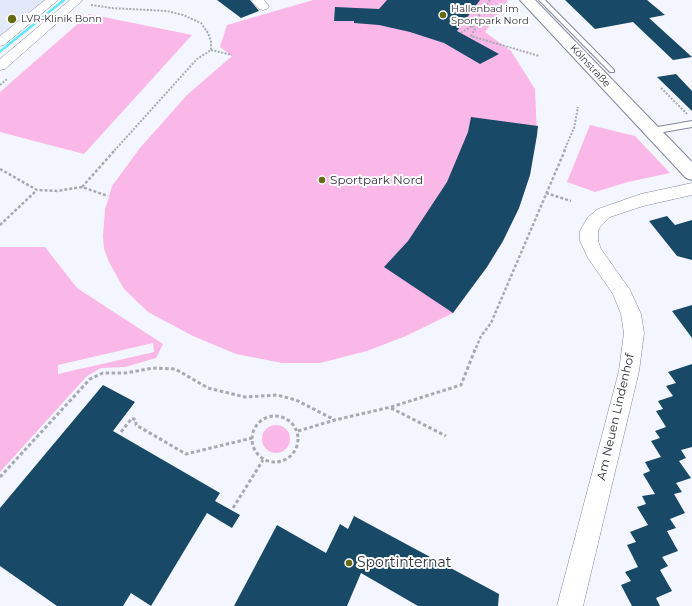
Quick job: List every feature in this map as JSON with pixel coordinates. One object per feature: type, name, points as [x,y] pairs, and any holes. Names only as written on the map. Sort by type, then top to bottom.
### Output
[{"type":"main road","name":"Kölnstraße","points":[[528,0],[570,36],[605,73],[652,131],[692,173]]},
{"type":"street","points":[[0,42],[52,0]]},
{"type":"street","points":[[0,66],[77,0]]},
{"type":"street","name":"Am Neuen Lindenhof","points":[[571,602],[627,378],[634,333],[631,314],[621,290],[594,253],[589,241],[590,231],[594,222],[604,213],[641,200],[692,189]]},
{"type":"lane","name":"Kölnstraße","points":[[542,0],[570,36]]},
{"type":"lane","points":[[652,131],[692,124]]},
{"type":"path","points":[[461,33],[472,26],[490,0]]},
{"type":"path","points":[[91,5],[111,8],[167,11],[183,15],[201,23],[208,33],[211,41],[211,50]]},
{"type":"path","points":[[472,26],[475,29],[471,36],[539,56]]},
{"type":"path","points":[[82,187],[197,59],[211,50],[232,55]]},
{"type":"path","points":[[661,88],[692,118]]},
{"type":"path","points":[[298,431],[335,420],[390,407],[461,385],[481,336],[491,323],[574,128],[578,107]]},
{"type":"path","points":[[0,169],[37,190],[57,191],[82,187],[108,196]]},
{"type":"path","points":[[0,225],[37,190]]},
{"type":"path","points":[[546,193],[571,201]]},
{"type":"path","points":[[0,477],[90,379],[103,374],[126,373],[153,368],[175,369],[208,388],[245,397],[277,395],[296,400],[335,420]]},
{"type":"path","points":[[390,407],[446,436]]},
{"type":"path","points":[[274,416],[284,417],[293,423],[298,431],[298,445],[290,457],[277,462],[263,460],[256,455],[252,447],[252,438],[256,427],[264,420],[274,416]]},
{"type":"path","points":[[121,432],[132,418],[136,420],[136,425],[186,454],[252,438]]},
{"type":"path","points":[[233,508],[263,460]]},
{"type":"shaded area","name":"LVR-Klinik Bonn","points":[[0,0],[47,0],[0,38]]},
{"type":"shaded area","name":"Sportpark Nord","points":[[313,0],[508,0],[485,32],[511,51],[535,89],[537,135],[530,175],[519,208],[503,241],[487,267],[453,313],[406,336],[367,351],[320,363],[282,363],[236,354],[193,336],[148,312],[124,289],[109,262],[104,249],[103,236],[105,210],[112,186],[140,148],[187,95],[232,56],[220,47],[227,25]]},
{"type":"shaded area","points":[[89,14],[192,35],[84,154],[0,132],[0,92]]},
{"type":"shaded area","points":[[590,125],[635,136],[670,173],[628,182],[595,192],[567,182]]},
{"type":"shaded area","points":[[0,247],[45,247],[77,288],[163,344],[156,358],[125,367],[101,368],[87,376],[0,472]],"holes":[[[153,343],[154,352],[58,374],[58,365]]]},
{"type":"shaded area","points":[[276,425],[286,429],[290,439],[286,449],[276,453],[266,449],[262,439],[266,429]]},
{"type":"building","points":[[217,0],[250,0],[259,11],[241,18]]},
{"type":"building","points":[[387,0],[480,0],[457,31],[499,54],[480,64],[444,43],[410,32],[379,25],[354,23],[354,21],[334,21],[335,7],[379,9]]},
{"type":"building","points":[[565,0],[647,0],[665,15],[649,18],[692,57],[673,60],[633,22],[595,29]]},
{"type":"building","points":[[676,74],[692,91],[692,111],[657,77]]},
{"type":"building","points":[[471,117],[538,126],[530,175],[519,208],[503,241],[487,267],[453,313],[384,267],[408,241],[447,182],[468,132]]},
{"type":"building","points":[[667,216],[675,225],[692,220],[692,260],[677,256],[649,221]]},
{"type":"building","points":[[692,305],[692,338],[672,311]]},
{"type":"building","points":[[692,364],[692,447],[681,450],[686,458],[679,461],[691,478],[676,483],[682,492],[674,494],[685,513],[670,519],[676,528],[667,531],[678,551],[662,557],[668,566],[660,570],[672,591],[656,598],[660,606],[632,606],[621,585],[631,581],[625,572],[638,567],[627,545],[636,542],[630,532],[648,525],[637,507],[646,504],[642,496],[655,494],[643,474],[650,471],[645,462],[661,457],[651,441],[660,438],[655,431],[666,427],[656,411],[663,409],[658,401],[673,396],[666,386],[676,383],[668,372]]},
{"type":"building","points":[[103,385],[135,402],[113,431],[220,493],[215,501],[240,515],[232,528],[207,513],[151,606],[131,593],[123,606],[57,606],[0,566],[0,508]]},
{"type":"building","name":"Sportinternat","points":[[354,516],[499,594],[498,606],[418,606],[361,573],[347,606],[234,606],[277,525],[326,553],[340,524],[348,529]]},
{"type":"waterway","points":[[0,52],[64,0]]},
{"type":"place","name":"Hallenbad im Sportpark Nord","points":[[443,15]]},
{"type":"place","name":"LVR-Klinik Bonn","points":[[12,19]]},
{"type":"place","name":"Sportpark Nord","points":[[322,180]]},
{"type":"place","name":"Sportinternat","points":[[349,563]]}]
